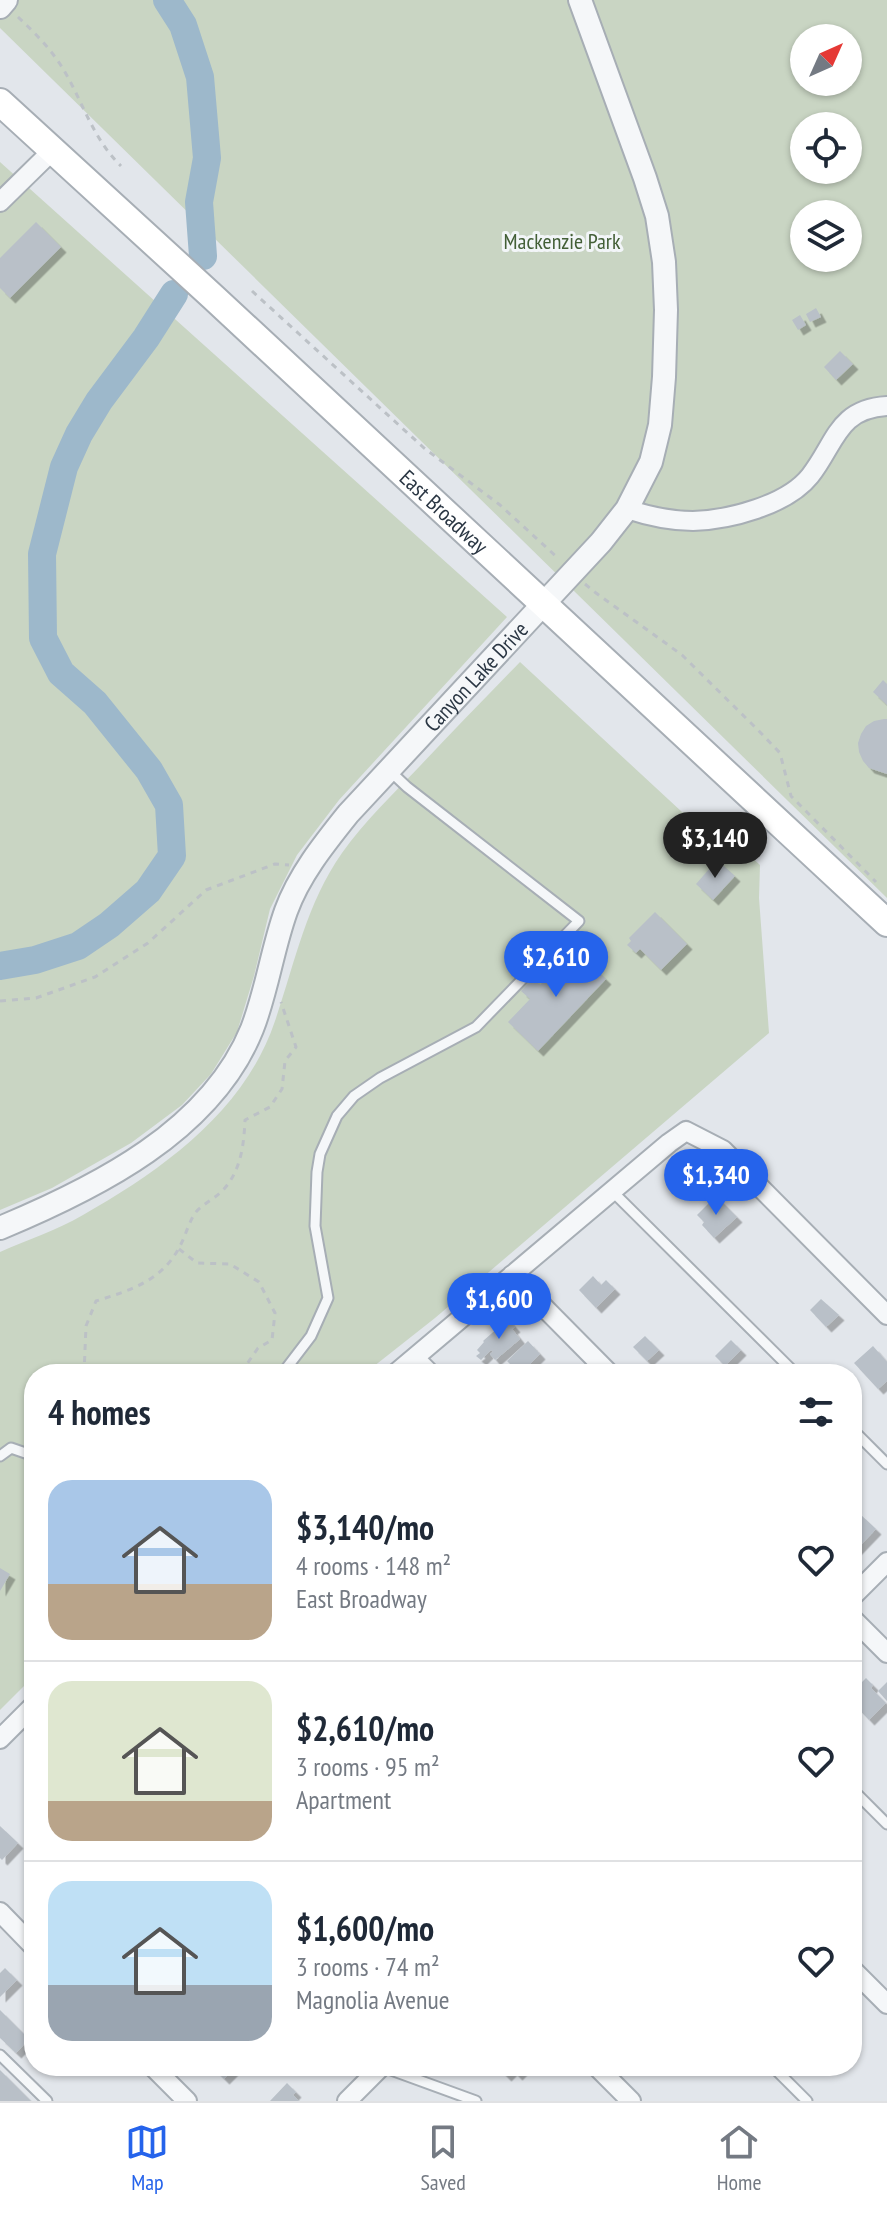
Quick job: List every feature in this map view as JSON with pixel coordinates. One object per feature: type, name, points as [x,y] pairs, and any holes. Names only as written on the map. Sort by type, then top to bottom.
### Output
[{"type":"main road","name":"East Broadway","points":[[0,102],[887,923]]},
{"type":"street","name":"Canyon Lake Drive","points":[[0,1228],[40,1212],[116,1171],[173,1133],[201,1109],[239,1058],[261,1003],[287,908],[322,846],[348,814],[584,562],[627,509],[651,462],[660,425],[666,310],[664,262],[657,216],[580,0]]},
{"type":"street","points":[[0,202],[52,151]]},
{"type":"street","points":[[627,509],[655,517],[692,521],[742,513],[767,505],[810,477],[848,420],[871,407],[887,406]]},
{"type":"street","points":[[407,1364],[686,1131],[723,1150],[887,1315]]},
{"type":"street","points":[[512,1275],[600,1364]]},
{"type":"street","points":[[862,1587],[887,1562]]},
{"type":"street","points":[[862,1628],[887,1653]]},
{"type":"street","points":[[0,1739],[24,1719]]},
{"type":"street","points":[[0,1912],[24,1937]]},
{"type":"street","points":[[862,1979],[887,2004]]},
{"type":"street","points":[[162,2076],[187,2101]]},
{"type":"street","points":[[347,2101],[371,2076]]},
{"type":"street","points":[[606,2076],[631,2101]]},
{"type":"lane","points":[[290,1364],[311,1336],[328,1298],[315,1226],[317,1172],[320,1154],[337,1116],[354,1096],[380,1078],[476,1027],[579,921],[389,770]]},
{"type":"lane","points":[[612,1191],[786,1364]]},
{"type":"lane","points":[[418,1355],[427,1364]]},
{"type":"lane","points":[[862,1439],[887,1464]]},
{"type":"lane","points":[[0,1456],[11,1448],[24,1453]]},
{"type":"lane","points":[[862,1799],[887,1824]]},
{"type":"lane","points":[[0,2055],[47,2101]]},
{"type":"lane","points":[[408,2076],[476,2101]]},
{"type":"lane","points":[[782,2076],[807,2101]]},
{"type":"path","points":[[3,3],[49,49],[70,82],[95,133],[121,166]]},
{"type":"path","points":[[0,1001],[36,998],[95,977],[148,943],[206,890],[275,864],[309,866]]},
{"type":"path","points":[[84,1364],[86,1326],[96,1301],[152,1280],[179,1249],[195,1213],[225,1188],[237,1169],[244,1143],[245,1120],[270,1107],[282,1089],[285,1061],[296,1047],[270,968]]},
{"type":"path","points":[[179,1249],[197,1263],[230,1264],[259,1282],[275,1313],[272,1340],[258,1348],[247,1364]]},
{"type":"green space","name":"Mackenzie Park","points":[[0,0],[887,0],[887,898],[0,28]]},
{"type":"green space","points":[[0,162],[507,617],[339,800],[297,855],[270,909],[237,1032],[211,1074],[182,1105],[131,1143],[52,1188],[0,1210]]},
{"type":"green space","points":[[520,662],[682,812],[707,816],[760,865],[759,898],[769,1033],[435,1318],[377,1364],[24,1364],[24,1686],[0,1710],[0,1252],[63,1225],[113,1197],[171,1158],[222,1110],[261,1053],[319,893],[342,853],[379,808]]},
{"type":"building","points":[[36,222],[61,247],[10,298],[0,288],[0,258]]},
{"type":"building","points":[[816,308],[821,317],[810,322],[806,314]]},
{"type":"building","points":[[800,315],[806,325],[798,330],[792,320]]},
{"type":"building","points":[[840,351],[853,364],[836,380],[824,367]]},
{"type":"building","points":[[883,680],[887,684],[887,705],[873,692]]},
{"type":"building","points":[[887,719],[887,774],[869,768],[859,752],[858,743],[866,726]]},
{"type":"building","points":[[717,860],[735,876],[713,900],[696,884]]},
{"type":"building","points":[[655,912],[687,944],[661,970],[640,949],[636,953],[627,945],[631,941],[629,938]]},
{"type":"building","points":[[574,949],[606,979],[538,1051],[508,1022],[530,999],[521,991],[533,978],[540,985]]},
{"type":"building","points":[[716,1196],[737,1217],[714,1238],[697,1215]]},
{"type":"building","points":[[593,1276],[601,1285],[606,1280],[615,1289],[596,1308],[579,1290]]},
{"type":"building","points":[[821,1299],[839,1315],[826,1327],[810,1310]]},
{"type":"building","points":[[508,1319],[520,1339],[495,1360],[490,1354],[493,1352],[491,1350],[481,1360],[476,1356],[480,1353],[477,1350]]},
{"type":"building","points":[[645,1336],[659,1350],[647,1361],[633,1347]]},
{"type":"building","points":[[731,1340],[741,1350],[727,1364],[715,1356]]},
{"type":"building","points":[[528,1341],[540,1354],[530,1364],[510,1364],[507,1361]]},
{"type":"building","points":[[873,1346],[887,1362],[887,1381],[878,1389],[862,1372],[862,1364],[854,1363]]},
{"type":"building","points":[[862,1516],[876,1529],[862,1544]]},
{"type":"building","points":[[0,1568],[10,1574],[0,1591]]},
{"type":"building","points":[[866,1678],[886,1703],[869,1720],[862,1713],[862,1682]]},
{"type":"building","points":[[887,1682],[887,1701],[878,1691]]},
{"type":"building","points":[[0,1826],[18,1843],[2,1860],[0,1858]]},
{"type":"building","points":[[5,1968],[17,1980],[0,1997],[0,1973]]},
{"type":"building","points":[[0,2010],[24,2034],[24,2044],[16,2053],[0,2038]]},
{"type":"building","points":[[0,2070],[31,2101],[0,2101]]},
{"type":"building","points":[[287,2083],[296,2092],[293,2095],[299,2101],[270,2101]]},
{"type":"waterway","points":[[167,0],[183,25],[200,77],[207,158],[199,202],[203,256]]},
{"type":"waterway","points":[[0,966],[35,960],[78,946],[109,925],[148,891],[172,856],[169,805],[149,770],[95,703],[61,673],[43,638],[42,554],[64,467],[79,434],[174,294]]}]
